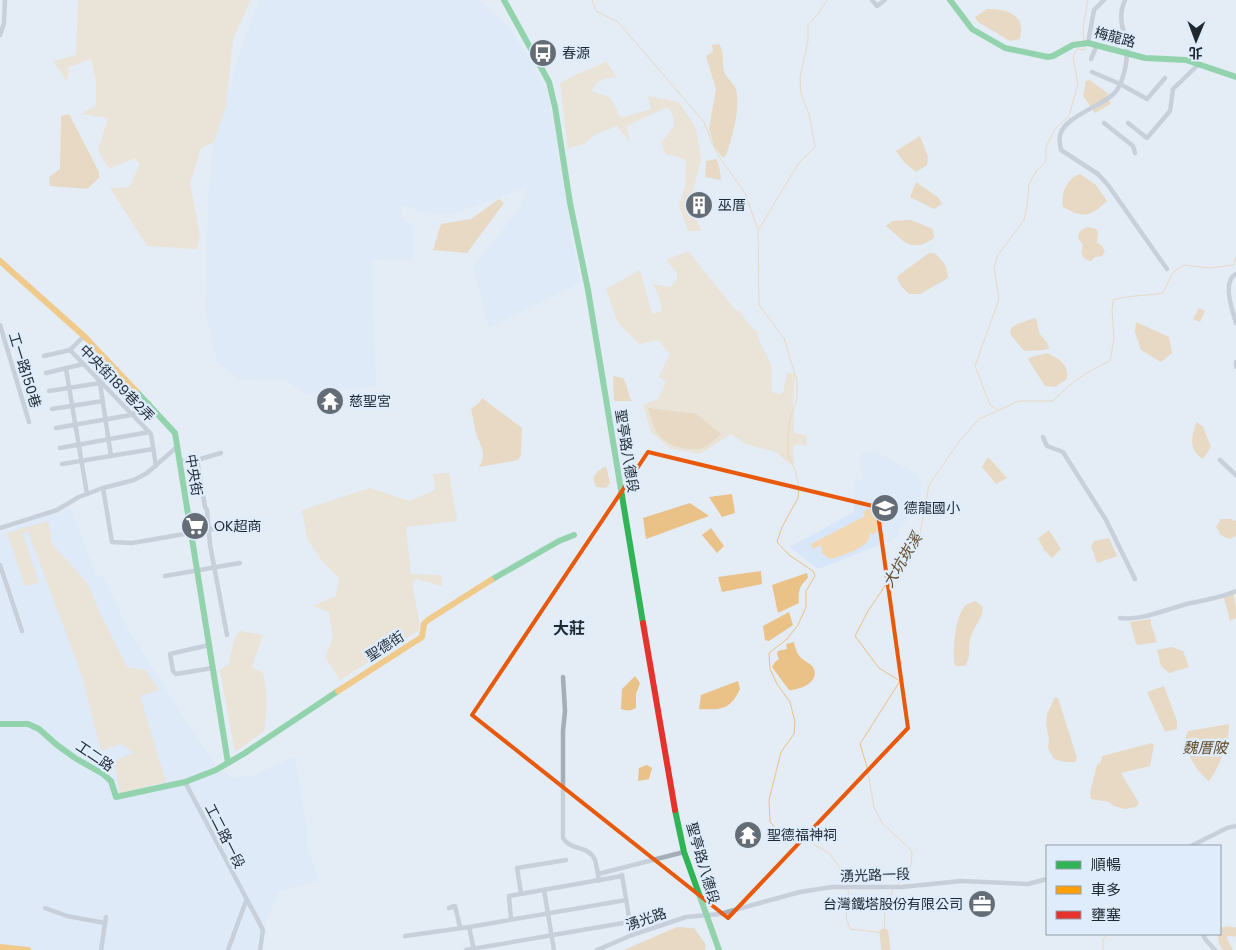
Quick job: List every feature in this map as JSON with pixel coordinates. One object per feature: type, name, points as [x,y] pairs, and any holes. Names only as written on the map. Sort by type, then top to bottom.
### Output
[{"type":"street","points":[[0,35],[4,22],[5,0]]},
{"type":"street","name":"聖亭路八德段","points":[[504,0],[549,82],[555,107],[570,203],[588,290],[625,522],[684,852],[719,950]]},
{"type":"street","points":[[872,0],[877,6],[885,0]]},
{"type":"street","name":"梅龍路","points":[[950,0],[972,29],[1006,48],[1048,57],[1072,45],[1086,42],[1145,58],[1186,60],[1236,77]]},
{"type":"street","points":[[1086,42],[1094,10],[1104,0]]},
{"type":"street","points":[[1125,0],[1120,12],[1120,20],[1127,54],[1118,89],[1110,98],[1085,111],[1062,130],[1060,136],[1061,150],[1098,174],[1108,185],[1167,269]]},
{"type":"street","points":[[1091,59],[1097,45]]},
{"type":"street","points":[[1128,123],[1147,138],[1170,111],[1173,89],[1199,64]]},
{"type":"street","points":[[1092,72],[1120,84],[1147,99],[1165,78]]},
{"type":"street","points":[[1104,123],[1133,146],[1135,153]]},
{"type":"street","name":"中央街","points":[[0,261],[84,336],[149,403],[175,433],[228,763]]},
{"type":"street","points":[[1236,274],[1232,275],[1227,285],[1236,323]]},
{"type":"street","name":"工一路150巷","points":[[0,325],[29,422]]},
{"type":"street","points":[[44,356],[70,350],[84,336]]},
{"type":"street","name":"中央街189巷2弄","points":[[70,350],[149,432]]},
{"type":"street","points":[[46,373],[84,364]]},
{"type":"street","points":[[66,369],[87,494]]},
{"type":"street","points":[[49,391],[100,383],[117,369]]},
{"type":"street","points":[[100,383],[112,456]]},
{"type":"street","points":[[52,409],[103,400]]},
{"type":"street","points":[[56,428],[131,415],[149,403]]},
{"type":"street","points":[[60,448],[149,432],[151,434],[156,466]]},
{"type":"street","points":[[1043,437],[1047,446],[1064,452],[1106,520],[1135,579]]},
{"type":"street","points":[[0,528],[57,510],[69,502],[103,488],[134,480],[156,466],[177,448]]},
{"type":"street","points":[[62,464],[153,449]]},
{"type":"street","points":[[180,461],[197,460],[221,453]]},
{"type":"street","points":[[197,460],[227,635]]},
{"type":"street","points":[[1220,460],[1236,474]]},
{"type":"street","points":[[103,488],[112,542],[132,543],[224,527]]},
{"type":"street","name":"聖德街","points":[[228,763],[422,637],[424,634],[424,624],[428,620],[500,574],[559,541],[574,535]]},
{"type":"street","points":[[165,576],[198,572],[240,563]]},
{"type":"street","points":[[0,565],[22,631]]},
{"type":"street","points":[[1120,618],[1154,614],[1236,591]]},
{"type":"street","points":[[209,645],[170,654],[173,671],[176,674],[213,668]]},
{"type":"street","points":[[563,677],[565,711],[563,731],[563,838],[568,844],[587,850],[595,859],[599,881]]},
{"type":"street","name":"工二路","points":[[0,724],[28,724],[39,729],[74,758],[103,774],[111,781],[116,797],[185,782],[216,770],[228,763]]},
{"type":"street","name":"工二路一段","points":[[185,782],[263,930],[260,950]]},
{"type":"street","points":[[1193,845],[1227,828],[1236,826]]},
{"type":"street","points":[[598,874],[684,852]]},
{"type":"street","points":[[521,893],[517,868],[566,860]]},
{"type":"street","points":[[621,868],[632,935]]},
{"type":"street","points":[[511,919],[509,896],[622,876]]},
{"type":"street","name":"湧光路一段","points":[[705,915],[720,914],[808,891],[832,888],[902,887],[961,881],[1028,884],[1046,880]]},
{"type":"street","points":[[544,890],[554,950]]},
{"type":"street","points":[[228,950],[246,900]]},
{"type":"street","points":[[405,936],[626,900]]},
{"type":"street","points":[[449,908],[455,906],[460,927]]},
{"type":"street","points":[[45,908],[67,916],[105,923]]},
{"type":"street","name":"湧光路","points":[[597,950],[632,935],[686,917],[705,915]]},
{"type":"street","points":[[100,950],[106,917]]},
{"type":"street","points":[[466,950],[629,922]]},
{"type":"street","points":[[469,927],[474,949]]},
{"type":"street","points":[[1203,935],[1205,940],[1215,950]]},
{"type":"street","points":[[0,947],[28,950]]},
{"type":"highlighted area","points":[[648,452],[877,507],[908,728],[728,918],[472,715]]},
{"type":"shaded area","points":[[78,0],[251,0],[233,39],[226,106],[214,142],[201,148],[190,183],[200,236],[197,249],[147,246],[110,188],[129,187],[140,165],[135,158],[109,169],[98,150],[108,118],[81,114],[96,105],[96,82],[91,59],[69,67],[67,82],[53,61],[76,55]]},
{"type":"shaded area","points":[[259,0],[478,0],[490,9],[509,27],[538,73],[548,94],[580,283],[489,328],[473,267],[520,208],[527,187],[450,215],[422,212],[403,205],[400,217],[413,227],[413,259],[372,260],[376,386],[307,394],[284,379],[240,380],[217,362],[206,314],[208,200],[213,147],[239,55]]},
{"type":"shaded area","points":[[606,61],[617,78],[602,80],[596,84],[592,91],[610,98],[621,118],[651,109],[648,96],[679,102],[696,128],[701,159],[690,203],[701,231],[688,231],[679,206],[685,187],[686,160],[666,155],[661,142],[674,127],[673,115],[667,107],[627,126],[629,141],[617,126],[596,134],[584,144],[568,148],[560,84]]},
{"type":"shaded area","points":[[688,251],[737,312],[737,309],[754,330],[759,332],[757,333],[760,343],[771,364],[772,392],[783,393],[787,373],[795,373],[793,402],[794,433],[806,435],[807,446],[796,444],[793,448],[794,465],[787,462],[776,452],[745,444],[731,434],[700,454],[671,449],[651,432],[643,405],[658,399],[666,382],[659,377],[670,354],[658,340],[639,344],[618,323],[606,289],[640,270],[652,314],[662,311],[658,293],[652,284],[671,287],[677,279],[677,273],[666,260]]},
{"type":"shaded area","name":"德龍國小","points":[[875,451],[919,475],[918,479],[922,481],[919,504],[900,529],[897,538],[818,569],[790,547],[854,512],[855,482],[864,479],[860,470],[860,454]]},
{"type":"shaded area","points":[[449,473],[457,521],[406,527],[411,574],[441,575],[442,586],[416,579],[412,583],[420,626],[418,631],[340,680],[325,657],[333,638],[329,612],[313,606],[336,596],[339,578],[320,558],[307,538],[302,510],[370,488],[409,501],[435,490],[433,474]]},
{"type":"shaded area","points":[[887,500],[897,512],[873,535],[869,531],[868,540],[864,545],[849,553],[829,559],[822,553],[821,545],[813,549],[811,544],[865,516],[863,512]]},
{"type":"shaded area","points":[[70,507],[97,577],[103,576],[128,629],[185,720],[217,766],[231,778],[255,775],[295,756],[307,828],[306,845],[319,880],[279,892],[259,937],[257,950],[0,950],[0,533]]},
{"type":"shaded area","points":[[48,521],[52,544],[88,584],[98,609],[127,667],[145,670],[159,690],[140,696],[166,782],[120,793],[114,761],[134,753],[121,744],[101,751],[82,676],[28,531],[23,534],[39,583],[25,586],[7,533]]},
{"type":"shaded area","points":[[240,631],[263,635],[252,667],[263,673],[266,688],[266,709],[264,731],[235,752],[220,670],[229,664],[234,639]]},
{"type":"water","points":[[987,9],[997,9],[1017,17],[1021,28],[1020,39],[1010,41],[978,22],[975,17]]},
{"type":"water","points":[[719,44],[722,51],[725,74],[735,87],[737,94],[737,112],[731,140],[726,156],[722,157],[714,146],[709,129],[716,89],[706,56],[713,52],[712,45]]},
{"type":"water","points":[[1090,80],[1107,93],[1111,104],[1095,113],[1083,96],[1086,81]]},
{"type":"water","points":[[69,114],[99,172],[99,178],[87,189],[50,186],[49,177],[60,169],[61,116]]},
{"type":"water","points":[[920,136],[928,157],[927,165],[916,172],[904,162],[896,151]]},
{"type":"water","points":[[716,159],[719,165],[721,180],[705,177],[706,161]]},
{"type":"water","points":[[1080,174],[1096,185],[1107,201],[1095,211],[1086,214],[1076,213],[1063,207],[1062,202],[1068,183]]},
{"type":"water","points":[[916,182],[939,198],[942,204],[934,209],[910,197]]},
{"type":"water","points":[[499,199],[504,203],[467,253],[433,250],[441,224],[471,219]]},
{"type":"water","points":[[911,220],[933,229],[934,238],[919,245],[908,244],[886,226],[892,221]]},
{"type":"water","points":[[1088,227],[1096,229],[1098,232],[1097,243],[1105,251],[1102,256],[1095,257],[1091,261],[1085,259],[1082,255],[1083,245],[1078,238],[1081,231]]},
{"type":"water","points":[[929,253],[934,253],[942,261],[946,267],[948,278],[920,294],[909,294],[901,286],[897,278]]},
{"type":"water","points":[[1199,308],[1205,311],[1200,322],[1193,319]]},
{"type":"water","points":[[1035,318],[1040,334],[1047,342],[1049,348],[1024,351],[1010,334],[1011,328]]},
{"type":"water","points":[[1136,322],[1169,337],[1172,353],[1161,362],[1141,350],[1135,332]]},
{"type":"water","points":[[1047,353],[1059,360],[1066,369],[1067,379],[1055,387],[1045,386],[1028,359]]},
{"type":"water","points":[[613,376],[623,378],[632,401],[614,401]]},
{"type":"water","points":[[482,398],[522,428],[521,455],[518,460],[479,467],[483,454],[471,409]]},
{"type":"water","points":[[648,408],[696,414],[721,434],[710,444],[702,448],[690,449],[672,445],[658,434]]},
{"type":"water","points":[[1197,422],[1203,427],[1211,447],[1203,459],[1195,451],[1192,442]]},
{"type":"water","points":[[988,457],[1007,478],[996,484],[982,467]]},
{"type":"water","points":[[606,466],[610,483],[606,488],[596,487],[593,478],[598,471]]},
{"type":"water","points":[[732,494],[735,513],[722,517],[709,497]]},
{"type":"water","points":[[690,503],[709,516],[646,539],[643,518]]},
{"type":"water","points":[[1221,519],[1236,521],[1236,536],[1229,539],[1221,535],[1216,527]]},
{"type":"water","points":[[711,528],[724,546],[717,553],[702,535]]},
{"type":"water","points":[[1049,530],[1061,549],[1052,558],[1044,550],[1038,538]]},
{"type":"water","points":[[1109,538],[1117,556],[1097,563],[1091,546],[1094,541]]},
{"type":"water","points":[[761,571],[762,584],[722,592],[718,577]]},
{"type":"water","points":[[807,573],[808,578],[800,589],[799,603],[778,613],[772,585]]},
{"type":"water","points":[[1233,592],[1236,618],[1230,621],[1224,598]]},
{"type":"water","points":[[975,601],[983,607],[983,611],[971,636],[968,660],[965,666],[955,666],[954,644],[958,619],[965,606]]},
{"type":"water","points":[[789,612],[793,625],[769,641],[765,640],[763,626]]},
{"type":"water","points":[[1151,619],[1151,625],[1157,642],[1136,644],[1130,622]]},
{"type":"water","points":[[794,642],[799,656],[813,667],[815,672],[812,681],[804,687],[789,690],[772,667],[779,659],[778,651],[787,649],[786,644]]},
{"type":"water","points":[[1172,647],[1183,651],[1189,667],[1169,673],[1161,666],[1157,650]]},
{"type":"water","points":[[635,676],[640,683],[636,694],[636,708],[632,710],[621,709],[622,689]]},
{"type":"water","points":[[738,681],[740,689],[728,705],[719,709],[699,709],[701,695]]},
{"type":"water","points":[[1164,686],[1177,721],[1177,729],[1165,732],[1147,692]]},
{"type":"water","points":[[1055,697],[1058,698],[1077,758],[1075,762],[1054,759],[1048,748],[1047,714]]},
{"type":"water","name":"魏厝陂","points":[[1229,724],[1228,737],[1223,754],[1209,781],[1199,772],[1188,751],[1186,737],[1188,731]]},
{"type":"water","points":[[1152,743],[1154,745],[1150,766],[1121,773],[1139,803],[1136,807],[1125,809],[1114,806],[1109,802],[1091,799],[1090,793],[1097,765],[1101,762],[1102,756]]},
{"type":"water","points":[[647,765],[652,768],[649,779],[638,781],[639,768]]},
{"type":"water","points":[[677,927],[694,928],[706,945],[705,950],[624,950]]},
{"type":"waterway","points":[[592,0],[596,11],[618,22],[704,122],[720,158],[745,193],[758,230],[759,305],[784,338],[797,381],[797,399],[790,419],[788,434],[788,454],[799,486],[798,498],[782,527],[777,542],[789,555],[813,571],[815,576],[806,591],[806,607],[798,625],[787,639],[769,653],[770,669],[777,684],[790,702],[795,722],[794,734],[781,752],[769,800],[770,822],[782,834],[811,843],[829,853],[847,877],[848,886]]},
{"type":"waterway","points":[[759,229],[798,164],[815,147],[809,114],[801,94],[800,77],[808,41],[808,25],[827,0]]},
{"type":"waterway","points":[[1084,41],[1083,28],[1088,0]]},
{"type":"waterway","points":[[998,410],[990,405],[975,366],[999,299],[994,267],[998,255],[1024,220],[1029,184],[1036,171],[1046,162],[1046,147],[1055,129],[1069,116],[1078,84],[1073,56],[1077,49],[1085,50],[1084,45]]},
{"type":"waterway","name":"大坑崁溪","points":[[897,885],[909,870],[912,851],[882,823],[874,807],[867,767],[860,744],[900,681],[879,668],[855,636],[868,611],[920,534],[929,485],[958,443],[979,419],[1019,401],[1053,401],[1079,378],[1110,361],[1114,338],[1113,300],[1163,293],[1173,272],[1184,265],[1210,268],[1233,265],[1236,257]]},
{"type":"waterway","points":[[848,890],[849,898],[846,917],[850,929],[884,933],[885,909],[893,890]]},
{"type":"waterway","points":[[1228,950],[1223,941],[1222,932],[1236,932]]},
{"type":"waterway","name":"大坑崁溪","points":[[884,933],[886,950]]},
{"type":"waterway","points":[[1103,950],[1103,940],[1107,935]]},
{"type":"traffic: fast","points":[[504,0],[549,82],[555,107],[570,203],[588,290],[643,623]]},
{"type":"traffic: fast","points":[[950,0],[972,29],[1005,48],[1048,57],[1073,45],[1088,43],[1145,58],[1186,60],[1236,77]]},
{"type":"traffic: fast","points":[[136,391],[175,433],[228,763]]},
{"type":"traffic: fast","points":[[491,580],[559,541],[574,535]]},
{"type":"traffic: fast","points":[[0,724],[28,724],[39,729],[57,745],[111,781],[116,797],[185,782],[216,770],[338,691]]},
{"type":"traffic: fast","points":[[675,810],[684,852],[719,950]]},
{"type":"traffic: slow","points":[[0,261],[84,336],[136,391]]},
{"type":"traffic: slow","points":[[338,691],[422,637],[424,624],[428,620],[491,580]]},
{"type":"traffic: slow","points":[[0,947],[28,950]]},
{"type":"traffic: jam","points":[[643,623],[675,810]]},
{"type":"place","name":"春源","points":[[543,53]]},
{"type":"place","name":"巫厝","points":[[699,205]]},
{"type":"place","name":"慈聖宮","points":[[330,401]]},
{"type":"place","name":"德龍國小","points":[[885,508]]},
{"type":"place","name":"OK超商","points":[[195,526]]},
{"type":"place","name":"聖德福神祠","points":[[748,835]]},
{"type":"place","name":"台灣鐵塔股份有限公司","points":[[982,904]]},
{"type":"district","name":"大莊","points":[[569,628]]}]
